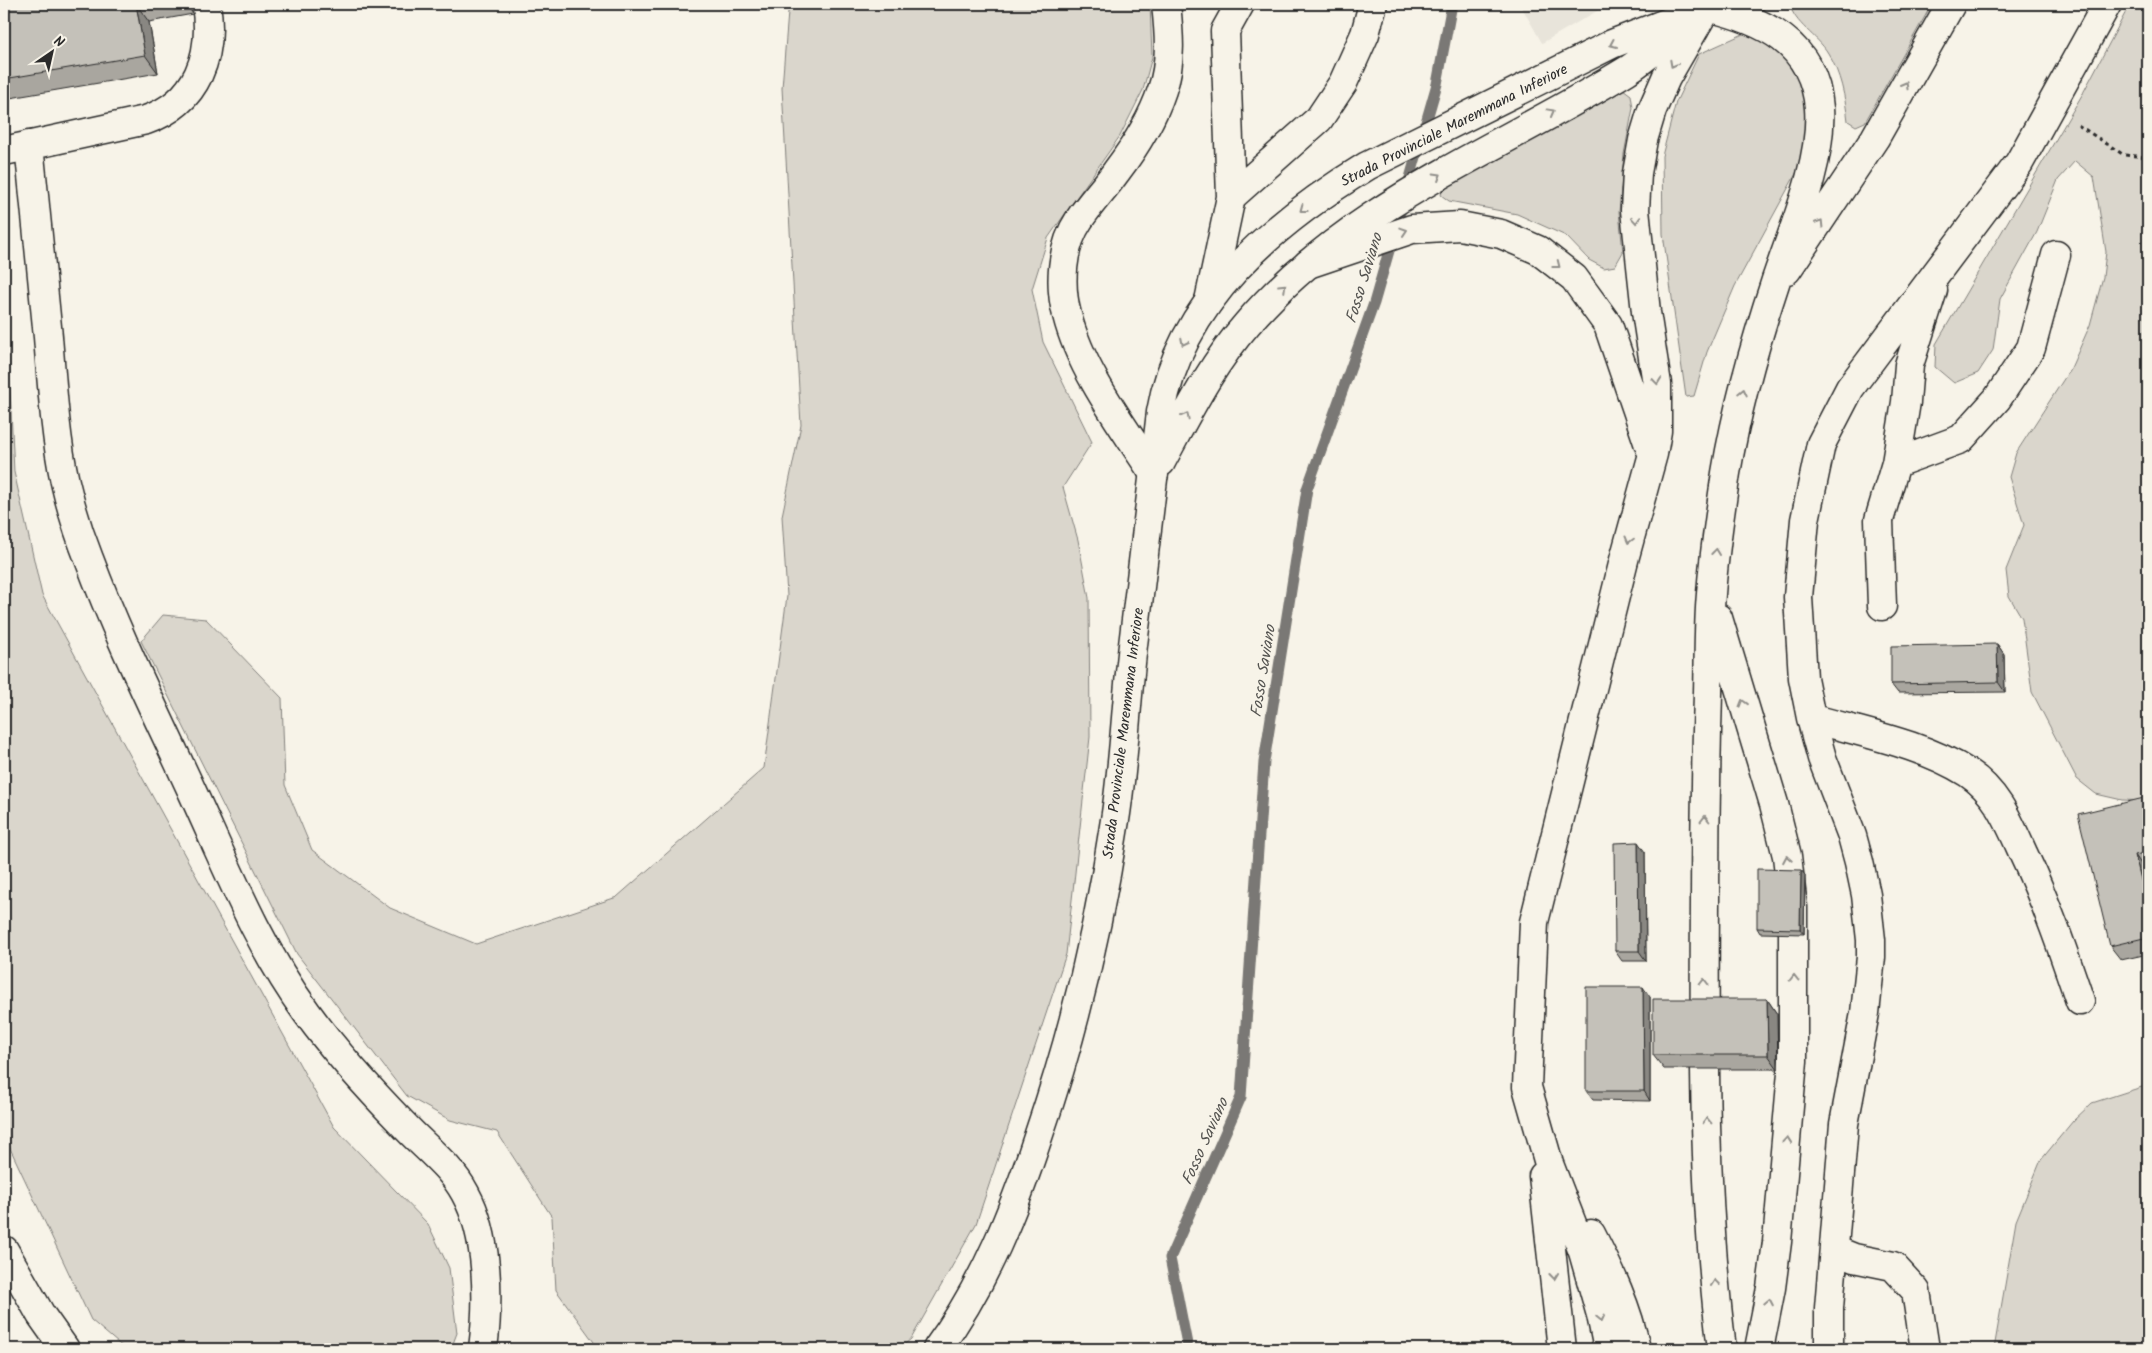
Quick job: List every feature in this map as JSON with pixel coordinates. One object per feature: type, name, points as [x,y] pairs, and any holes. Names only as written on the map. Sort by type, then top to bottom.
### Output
[{"type":"main road","points":[[206,4],[208,33],[206,54],[200,72],[190,90],[174,106],[146,120],[17,148],[65,480],[89,559],[118,630],[260,936],[306,1011],[344,1061],[397,1119],[444,1164],[466,1193],[478,1228],[484,1268],[486,1315],[483,1349]]},
{"type":"main road","points":[[1154,474],[1108,401],[1079,347],[1067,315],[1063,284],[1066,250],[1078,220],[1134,148],[1163,89],[1167,73],[1169,50],[1166,4]]},
{"type":"main road","points":[[1209,300],[1231,198],[1224,31],[1240,4]]},
{"type":"main road","points":[[1231,198],[1319,119],[1343,83],[1365,34],[1373,4]]},
{"type":"main road","points":[[1772,292],[1808,242],[1875,138],[1951,4]]},
{"type":"main road","points":[[1829,1349],[1829,1308],[1844,1124],[1866,1006],[1871,940],[1866,895],[1859,862],[1822,758],[1803,678],[1798,596],[1805,520],[1821,444],[1850,388],[2019,163],[2107,4]]},
{"type":"main road","points":[[1588,1349],[1549,1164],[1527,1087],[1534,922],[1622,565],[1653,454],[1657,431],[1657,384],[1638,242],[1636,210],[1637,173],[1643,140],[1662,86],[1709,6],[1746,18],[1778,34],[1794,48],[1812,76],[1817,91],[1820,123],[1816,156],[1751,359],[1734,434],[1721,510],[1711,596],[1705,814],[1704,1048],[1710,1221],[1722,1349]]},
{"type":"main road","name":"Strada Provinciale Maremmana Inferiore","points":[[1154,474],[1214,366],[1247,324],[1308,264],[1367,220],[1439,175],[1628,70],[1709,6]]},
{"type":"main road","name":"Strada Provinciale Maremmana Inferiore","points":[[937,1349],[971,1298],[1015,1206],[1075,1021],[1116,819],[1133,647],[1161,412],[1169,376],[1191,329],[1209,300],[1256,248],[1293,217],[1367,166],[1612,44],[1709,6]]},
{"type":"main road","points":[[1308,264],[1412,228],[1460,226],[1501,234],[1538,250],[1574,278],[1608,325],[1653,454]]},
{"type":"main road","points":[[1896,463],[1961,439],[1997,399],[2031,348],[2056,255]]},
{"type":"main road","points":[[1882,606],[1879,520],[1896,463],[1908,365],[1941,268]]},
{"type":"main road","points":[[1711,596],[1774,804],[1787,856],[1793,907],[1793,1061],[1777,1242],[1771,1288],[1759,1349]]},
{"type":"main road","points":[[1811,718],[1919,750],[1946,761],[1969,774],[1990,792],[2003,810],[2042,892],[2080,1001]]},
{"type":"main road","points":[[1537,1123],[1562,1349]]},
{"type":"main road","points":[[1549,1164],[1583,1252],[1601,1315],[1608,1349]]},
{"type":"main road","points":[[1549,1164],[1591,1234],[1617,1287],[1626,1311],[1636,1349]]},
{"type":"main road","points":[[4,1250],[41,1315],[65,1349]]},
{"type":"main road","points":[[1834,1250],[1854,1258],[1893,1266],[1916,1291],[1926,1349]]},
{"type":"path","points":[[2050,108],[2124,155],[2148,157]]},
{"type":"shaded area","points":[[793,4],[1150,4],[1152,57],[1143,90],[1120,136],[1048,238],[1032,289],[1043,342],[1092,442],[1063,487],[1078,540],[1089,598],[1090,737],[1066,954],[976,1224],[911,1339],[899,1349],[599,1349],[556,1290],[552,1217],[497,1132],[450,1120],[407,1096],[297,954],[141,641],[163,615],[206,619],[282,698],[285,785],[312,850],[390,908],[476,944],[617,897],[764,768],[787,596],[782,516],[801,425],[782,88],[788,12]]},
{"type":"shaded area","points":[[1520,4],[1609,4],[1542,43]]},
{"type":"shaded area","points":[[1790,4],[1932,4],[1865,122],[1856,126],[1848,121],[1842,86],[1828,53],[1796,17]]},
{"type":"shaded area","points":[[2130,4],[2148,4],[2148,801],[2122,800],[2096,794],[2077,779],[2032,692],[2022,618],[2009,596],[2006,570],[2024,525],[2009,477],[2016,453],[2071,368],[2090,325],[2103,277],[2106,252],[2094,177],[2075,161],[2058,180],[2037,232],[2000,299],[1993,350],[1978,373],[1954,383],[1935,367],[1936,344],[2082,95]]},
{"type":"shaded area","points":[[1752,30],[1789,60],[1804,88],[1809,116],[1805,157],[1735,286],[1707,352],[1694,396],[1686,397],[1663,234],[1662,156],[1676,102],[1699,54]]},
{"type":"shaded area","points":[[1623,89],[1631,95],[1633,108],[1624,154],[1619,212],[1623,252],[1615,266],[1604,268],[1589,260],[1566,236],[1517,214],[1449,201],[1441,195],[1444,185],[1609,92]]},
{"type":"shaded area","points":[[4,265],[14,472],[42,595],[334,1127],[428,1224],[449,1268],[457,1333],[451,1349],[125,1349],[91,1320],[8,1144],[4,1125]]},
{"type":"shaded area","points":[[2148,1085],[2148,1349],[1994,1349],[2016,1221],[2041,1160],[2073,1121],[2092,1103]]},
{"type":"building","points":[[4,4],[136,4],[145,55],[4,79]]},
{"type":"building","points":[[1997,644],[1998,682],[1891,684],[1891,646]]},
{"type":"building","points":[[2148,797],[2148,852],[2135,855],[2148,909],[2148,937],[2110,946],[2078,814]]},
{"type":"building","points":[[1638,842],[1639,951],[1615,951],[1614,843]]},
{"type":"building","points":[[1757,869],[1801,870],[1800,929],[1757,928]]},
{"type":"building","points":[[1586,987],[1643,987],[1644,1091],[1586,1091]]},
{"type":"building","points":[[1653,999],[1767,999],[1768,1055],[1653,1055]]},
{"type":"waterway","name":"Fosso Saviano","points":[[1188,1349],[1170,1258],[1241,1097],[1264,762],[1307,489],[1374,303],[1437,84],[1452,4]]}]
